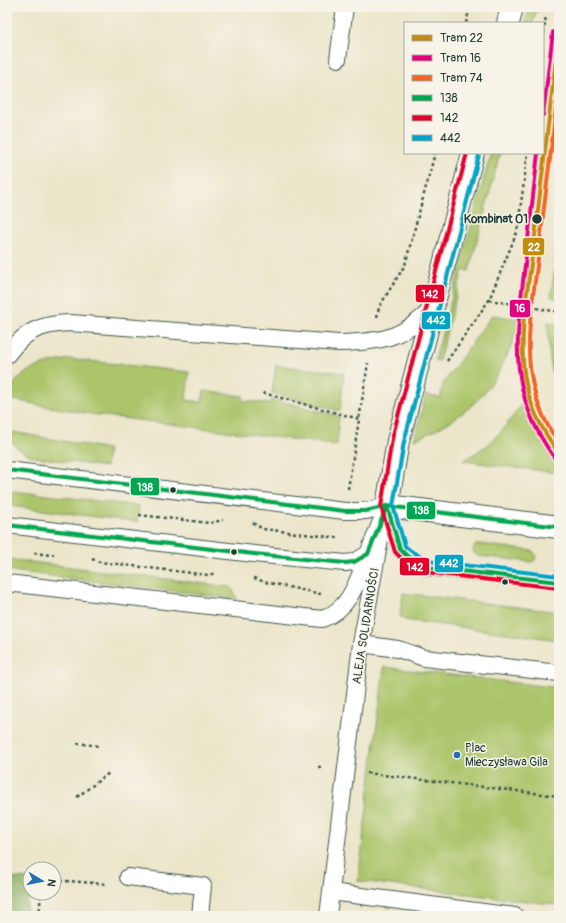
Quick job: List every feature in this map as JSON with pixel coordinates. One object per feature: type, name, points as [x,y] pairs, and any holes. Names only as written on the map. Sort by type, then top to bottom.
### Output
[{"type":"street","points":[[508,22],[512,7]]},
{"type":"street","name":"ALEJA SOLIDARNOŚCI","points":[[387,506],[398,441],[474,154]]},
{"type":"street","points":[[387,506],[559,527]]},
{"type":"lane","points":[[338,59],[345,7]]},
{"type":"lane","points":[[7,355],[17,342],[26,335],[44,326],[57,323],[339,343],[372,342],[401,333],[417,323],[432,309]]},
{"type":"lane","points":[[7,470],[345,511],[366,511],[387,506]]},
{"type":"lane","points":[[7,583],[322,619],[336,612],[349,599],[387,506]]},
{"type":"lane","points":[[387,506],[400,549],[407,556],[426,566],[559,582]]},
{"type":"lane","name":"ALEJA SOLIDARNOŚCI","points":[[328,916],[362,644],[387,506]]},
{"type":"lane","points":[[7,525],[336,563],[354,562],[368,554]]},
{"type":"lane","points":[[362,644],[398,649],[424,658],[559,673]]},
{"type":"lane","points":[[128,876],[203,886],[200,916]]},
{"type":"lane","points":[[331,892],[515,916]]},
{"type":"path","points":[[466,22],[470,7]]},
{"type":"path","points":[[544,31],[546,15]]},
{"type":"path","points":[[379,307],[405,265],[435,154]]},
{"type":"path","points":[[443,366],[489,300],[517,232],[528,154]]},
{"type":"path","points":[[489,300],[559,312]]},
{"type":"path","points":[[348,493],[368,365]]},
{"type":"path","points":[[263,393],[359,419]]},
{"type":"path","points":[[139,514],[210,523],[225,519]]},
{"type":"path","points":[[251,522],[263,529],[340,538]]},
{"type":"path","points":[[29,552],[51,555],[59,553]]},
{"type":"path","points":[[89,558],[100,562],[208,575],[221,572]]},
{"type":"path","points":[[252,578],[324,594]]},
{"type":"path","points":[[77,743],[99,746]]},
{"type":"path","points":[[318,767],[559,796]]},
{"type":"path","points":[[77,797],[109,773]]},
{"type":"path","points":[[62,881],[112,885]]},
{"type":"path","points":[[38,916],[40,901]]},
{"type":"green space","points":[[530,7],[537,7],[533,22],[525,22]]},
{"type":"green space","points":[[537,7],[557,7],[557,12]]},
{"type":"green space","points":[[491,154],[500,154],[469,271],[463,270],[439,361],[435,360]]},
{"type":"green space","points":[[559,234],[559,299],[551,297]]},
{"type":"green space","points":[[492,315],[520,319],[513,342],[495,379],[470,407],[454,419],[414,440],[426,395],[440,398],[443,384]]},
{"type":"green space","points":[[548,322],[559,324],[559,396],[553,378],[550,360]]},
{"type":"green space","points":[[71,359],[189,372],[186,400],[202,402],[204,391],[243,396],[243,401],[271,403],[272,399],[339,416],[337,445],[98,415],[9,399],[16,381],[27,372],[49,363]]},
{"type":"green space","points":[[276,365],[344,373],[340,411],[272,393]]},
{"type":"green space","points":[[523,403],[538,435],[547,450],[559,464],[558,473],[463,461],[486,446],[500,433]]},
{"type":"green space","points":[[7,431],[108,449],[106,467],[35,457],[17,448],[8,436]]},
{"type":"green space","points":[[13,491],[139,506],[137,522],[11,506],[7,502],[7,495]]},
{"type":"green space","points":[[480,544],[533,551],[536,559],[532,562],[478,556],[474,553],[473,549],[476,545]]},
{"type":"green space","points":[[7,559],[231,587],[237,599],[12,571],[7,569]]},
{"type":"green space","points":[[403,593],[559,612],[559,640],[405,620],[400,616]]},
{"type":"green space","name":"Plac Mieczysława Gila","points":[[384,667],[559,688],[559,905],[358,881]]},
{"type":"green space","points":[[7,877],[22,878],[22,901],[28,901],[26,916],[7,916]]},
{"type":"tram line","name":"16","points":[[544,107],[553,32]]},
{"type":"tram line","name":"22","points":[[559,33],[523,329],[523,363],[527,389],[533,409],[547,436],[559,453]]},
{"type":"tram line","name":"74","points":[[559,83],[529,340],[531,377],[536,398],[548,426],[559,443]]},
{"type":"tram line","name":"16","points":[[538,154],[519,317],[518,364],[528,410],[539,433],[554,457]]},
{"type":"transit line","name":"142","points":[[467,154],[392,439],[381,507],[395,552],[404,561],[424,572],[558,588]]},
{"type":"transit line","name":"442","points":[[479,155],[404,442],[393,506],[405,546],[428,561],[559,576]]},
{"type":"transit line","name":"138","points":[[7,470],[345,511],[366,511],[387,506],[559,527]]},
{"type":"transit line","name":"138","points":[[387,506],[400,549],[407,556],[426,567],[559,582]]},
{"type":"transit line","name":"138","points":[[7,525],[254,554],[345,563],[354,562],[368,554],[387,506]]},
{"type":"place","name":"Kombinat 01","points":[[537,219]]},
{"type":"place","name":"Plac Mieczysława Gila","points":[[457,755]]}]
